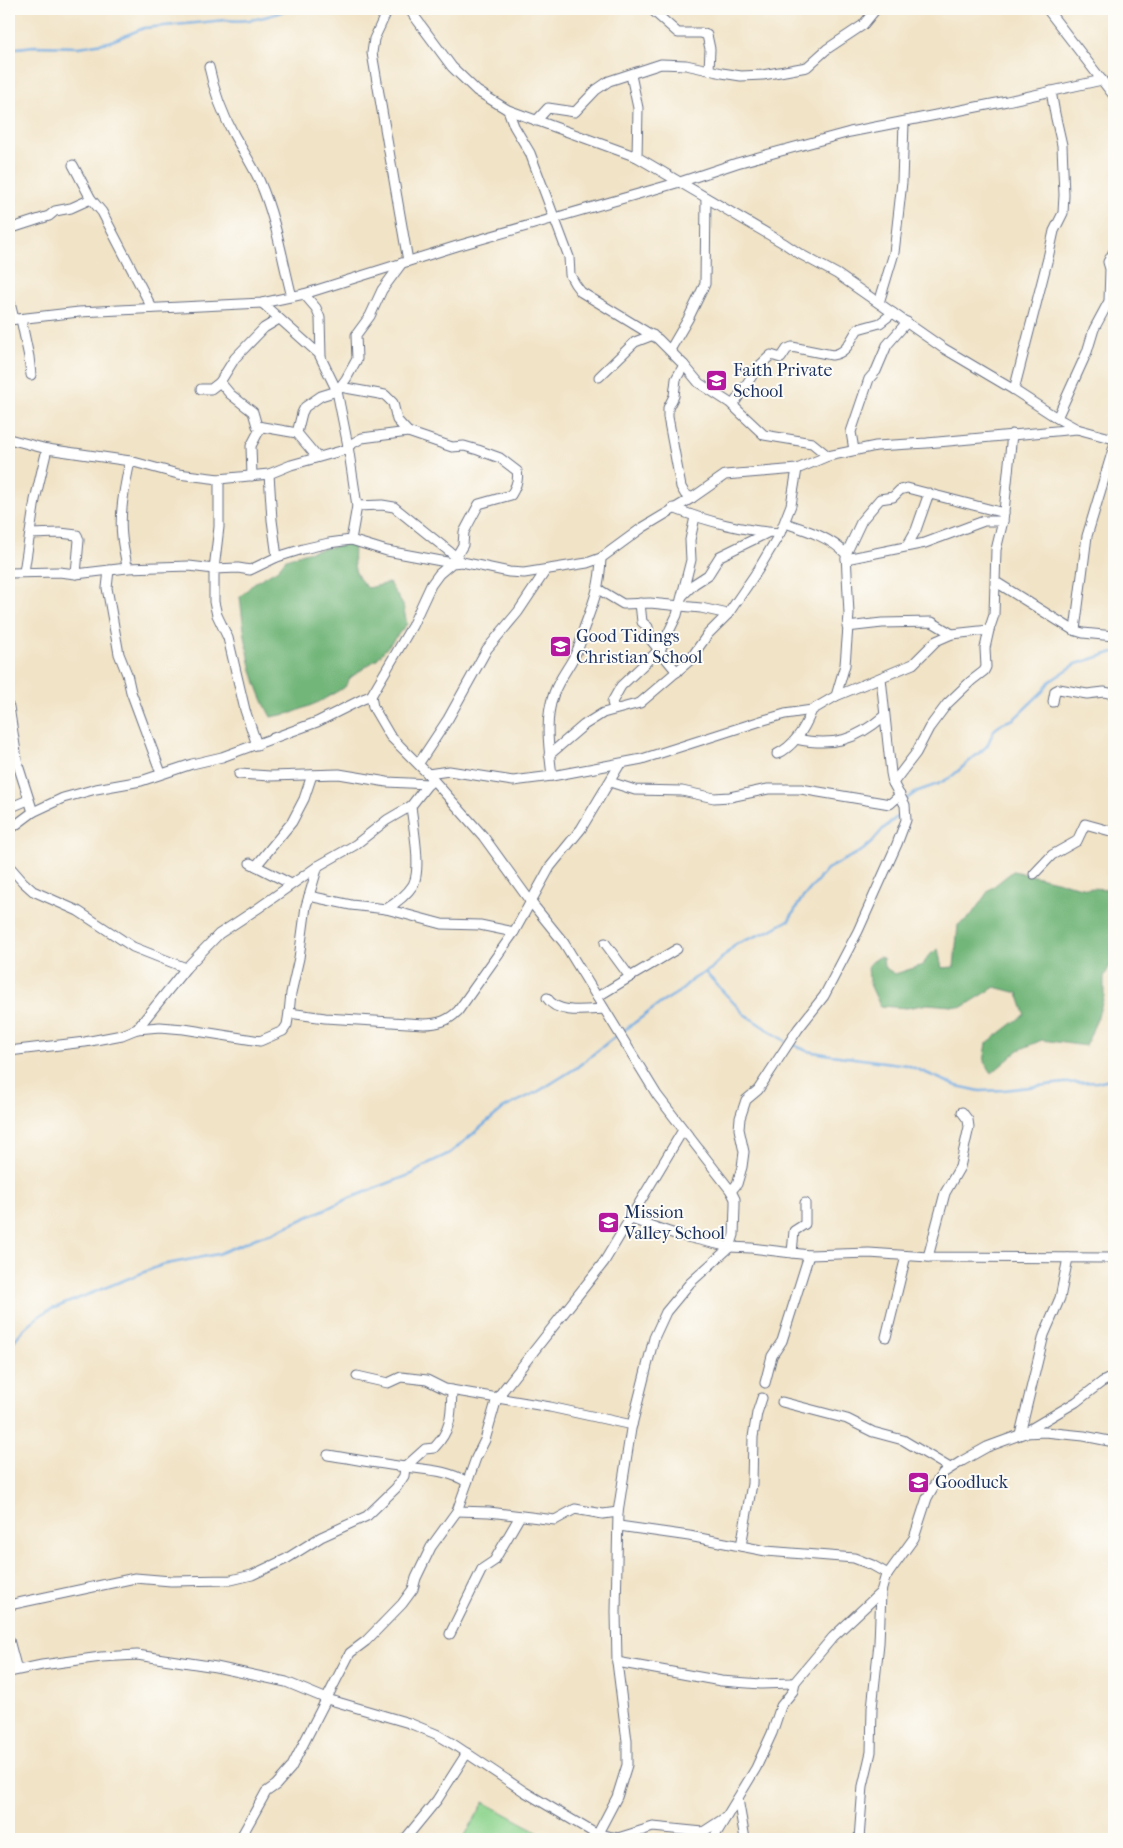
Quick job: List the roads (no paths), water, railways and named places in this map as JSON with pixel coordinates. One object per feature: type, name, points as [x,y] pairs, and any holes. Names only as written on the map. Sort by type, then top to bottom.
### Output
[{"type":"street","points":[[338,389],[357,359],[356,334],[370,316],[382,290],[405,262],[372,53],[373,42],[388,9]]},
{"type":"street","points":[[408,9],[452,67],[470,85],[508,110],[636,157],[837,274],[943,348],[1057,418],[1077,428],[1114,439]]},
{"type":"street","points":[[651,9],[678,33],[701,33],[706,35],[710,49],[709,70]]},
{"type":"street","points":[[536,121],[548,108],[575,112],[604,84],[665,64],[741,76],[763,75],[807,67],[827,49],[863,25],[876,9]]},
{"type":"street","points":[[1047,9],[1114,96]]},
{"type":"street","points":[[209,67],[220,106],[265,194],[278,233],[292,297]]},
{"type":"street","points":[[631,75],[638,108],[636,157]]},
{"type":"street","points":[[14,319],[79,312],[262,303],[292,297],[680,182],[737,162],[850,132],[1102,80]]},
{"type":"street","points":[[1014,390],[1052,236],[1063,213],[1062,145],[1054,114],[1051,91]]},
{"type":"street","points":[[508,110],[514,126],[530,153],[569,258],[570,275],[577,288],[591,300],[653,335],[670,350],[698,383],[733,405],[766,436],[812,443],[828,456]]},
{"type":"street","points":[[879,303],[894,253],[902,182],[904,122]]},
{"type":"street","points":[[73,165],[91,199],[102,212],[152,308]]},
{"type":"street","points":[[670,350],[705,284],[706,198]]},
{"type":"street","points":[[9,229],[49,216],[55,211],[71,208],[91,199]]},
{"type":"street","points":[[1057,418],[1087,352],[1094,329],[1109,301],[1110,269],[1108,262],[1114,251]]},
{"type":"street","points":[[304,294],[316,308],[320,318],[321,357]]},
{"type":"street","points":[[9,299],[14,319],[30,357],[31,375]]},
{"type":"street","points":[[262,303],[321,357],[338,389],[357,506],[351,540]]},
{"type":"street","points":[[733,405],[754,371],[770,356],[774,355],[782,358],[787,349],[792,347],[832,355],[838,354],[846,350],[858,329],[880,323],[893,313]]},
{"type":"street","points":[[201,389],[211,388],[220,382],[235,358],[264,328],[279,319]]},
{"type":"street","points":[[854,450],[850,432],[870,378],[876,371],[887,345],[908,322]]},
{"type":"street","points":[[599,377],[635,342],[653,335]]},
{"type":"street","points":[[684,365],[676,379],[674,396],[668,408],[668,417],[681,487],[685,494],[692,498]]},
{"type":"street","points":[[220,382],[230,394],[252,412],[256,418],[256,424],[261,427],[297,433],[317,457]]},
{"type":"street","points":[[297,433],[302,413],[306,407],[321,396],[338,389],[385,395],[393,403],[397,420],[408,432]]},
{"type":"street","points":[[252,476],[251,446],[261,427]]},
{"type":"street","points":[[17,573],[59,572],[76,574],[127,568],[189,566],[250,570],[277,557],[330,543],[351,540],[387,550],[457,561],[509,572],[524,573],[546,570],[587,563],[601,558],[673,508],[725,476],[797,469],[828,456],[887,445],[927,443],[1077,428]]},
{"type":"street","points":[[9,440],[47,449],[130,460],[178,474],[219,479],[269,474],[348,447],[362,438],[408,432],[452,447],[468,447],[500,458],[517,471],[518,476],[511,495],[479,504],[464,532],[463,545],[457,561],[439,574],[431,585],[412,626],[371,696],[317,722],[222,757],[162,773],[141,781],[96,789],[63,798],[33,812],[9,830]]},
{"type":"street","points":[[894,783],[916,754],[929,728],[946,704],[970,681],[984,671],[986,667],[985,648],[994,614],[996,550],[1003,517],[1012,434]]},
{"type":"street","points":[[1075,630],[1087,536],[1114,446]]},
{"type":"street","points":[[9,580],[17,573],[30,534],[34,500],[47,449]]},
{"type":"street","points":[[127,568],[121,517],[124,487],[130,460]]},
{"type":"street","points":[[549,755],[584,725],[603,713],[640,702],[689,661],[708,634],[728,614],[780,534],[791,505],[797,469]]},
{"type":"street","points":[[269,474],[277,557]]},
{"type":"street","points":[[219,479],[219,527],[214,569],[214,602],[217,615],[228,638],[245,710],[257,745]]},
{"type":"street","points":[[836,696],[844,665],[848,614],[846,556],[862,520],[880,499],[893,497],[900,490],[907,488],[1003,517]]},
{"type":"street","points":[[907,546],[916,530],[929,494]]},
{"type":"street","points":[[357,506],[382,505],[394,507],[457,561]]},
{"type":"street","points":[[673,508],[695,517],[780,534]]},
{"type":"street","points":[[614,709],[612,702],[621,686],[662,647],[680,606],[691,558],[690,540],[695,517]]},
{"type":"street","points":[[846,556],[925,543],[984,521],[1003,517]]},
{"type":"street","points":[[785,523],[825,538],[840,548],[846,556]]},
{"type":"street","points":[[683,595],[694,584],[708,575],[720,556],[767,532]]},
{"type":"street","points":[[30,534],[60,533],[76,535],[79,540],[76,574]]},
{"type":"street","points":[[552,776],[548,728],[554,694],[564,670],[579,646],[598,589],[601,558]]},
{"type":"street","points":[[109,570],[107,588],[119,654],[127,674],[131,692],[162,773]]},
{"type":"street","points":[[419,763],[448,720],[487,649],[518,612],[546,570]]},
{"type":"street","points":[[996,582],[1075,630],[1083,633],[1114,636]]},
{"type":"street","points":[[598,589],[619,603],[701,608],[728,614]]},
{"type":"street","points":[[640,603],[642,622],[648,627],[650,639],[677,672]]},
{"type":"street","points":[[847,627],[932,622],[952,634]]},
{"type":"street","points":[[239,774],[266,776],[339,774],[387,782],[430,779],[449,771],[509,781],[552,776],[620,764],[656,755],[764,720],[812,710],[836,696],[914,664],[936,641],[952,634],[989,630]]},
{"type":"street","points":[[731,1191],[737,1184],[742,1167],[744,1152],[739,1129],[746,1100],[758,1090],[798,1029],[824,996],[858,932],[906,820],[905,805],[890,773],[881,678]]},
{"type":"street","points":[[1053,702],[1055,692],[1059,689],[1087,694],[1104,692],[1114,694]]},
{"type":"street","points":[[371,696],[373,707],[385,728],[396,742],[419,763],[430,779],[483,836],[569,951],[657,1094],[731,1191],[735,1199],[734,1235],[730,1248],[690,1284],[666,1312],[654,1338],[632,1425],[618,1512],[616,1612],[617,1662],[627,1741],[627,1765],[617,1797],[596,1837]]},
{"type":"street","points":[[9,707],[18,765],[33,812]]},
{"type":"street","points":[[776,754],[784,751],[796,739],[805,726],[812,710]]},
{"type":"street","points":[[796,739],[821,742],[857,736],[884,716]]},
{"type":"street","points":[[290,1013],[388,1023],[435,1024],[450,1019],[458,1011],[514,932],[550,866],[581,829],[620,764]]},
{"type":"street","points":[[291,884],[253,865],[292,822],[304,798],[312,775]]},
{"type":"street","points":[[138,1029],[186,968],[219,934],[257,910],[318,866],[355,845],[387,820],[411,806],[430,779]]},
{"type":"street","points":[[610,782],[635,790],[682,791],[714,798],[730,797],[768,789],[801,789],[890,804],[900,795]]},
{"type":"street","points":[[9,808],[28,800]]},
{"type":"street","points":[[386,909],[407,893],[415,880],[417,853],[411,806]]},
{"type":"street","points":[[1034,874],[1052,856],[1077,841],[1085,824],[1114,832]]},
{"type":"street","points":[[9,866],[33,891],[78,911],[133,947],[186,968]]},
{"type":"street","points":[[9,1050],[85,1042],[122,1035],[138,1029],[160,1027],[260,1041],[283,1031],[290,1013],[291,993],[299,958],[308,896],[318,866]]},
{"type":"street","points":[[308,896],[351,905],[386,909],[442,924],[480,925],[514,932]]},
{"type":"street","points":[[605,943],[630,977]]},
{"type":"street","points":[[597,997],[677,948]]},
{"type":"street","points":[[547,998],[551,1004],[560,1009],[604,1009]]},
{"type":"street","points":[[928,1258],[944,1193],[960,1167],[969,1126],[968,1120],[962,1112]]},
{"type":"street","points":[[240,1839],[266,1792],[276,1785],[291,1768],[350,1653],[366,1641],[414,1589],[424,1559],[431,1546],[457,1511],[485,1440],[497,1398],[604,1262],[683,1130]]},
{"type":"street","points":[[792,1253],[794,1231],[805,1224],[805,1203]]},
{"type":"street","points":[[631,1218],[678,1235],[730,1248],[809,1255],[861,1253],[928,1258],[1114,1258]]},
{"type":"street","points":[[765,1383],[772,1356],[782,1341],[809,1255]]},
{"type":"street","points":[[886,1337],[906,1256]]},
{"type":"street","points":[[1022,1433],[1044,1335],[1060,1298],[1068,1258]]},
{"type":"street","points":[[357,1376],[390,1383],[402,1377],[427,1380],[445,1389],[632,1425]]},
{"type":"street","points":[[859,1839],[863,1786],[871,1752],[872,1708],[879,1643],[881,1592],[888,1574],[914,1538],[935,1484],[943,1473],[950,1468],[1022,1433],[1076,1402],[1102,1382],[1114,1379]]},
{"type":"street","points":[[9,1605],[135,1578],[171,1581],[231,1580],[252,1575],[286,1559],[321,1537],[366,1516],[396,1488],[404,1476],[405,1467],[425,1449],[436,1446],[448,1430],[452,1406],[452,1390]]},
{"type":"street","points":[[741,1546],[752,1484],[753,1437],[762,1398]]},
{"type":"street","points":[[782,1402],[847,1419],[878,1434],[904,1440],[950,1468]]},
{"type":"street","points":[[1022,1433],[1045,1432],[1114,1442]]},
{"type":"street","points":[[328,1455],[442,1471],[467,1482]]},
{"type":"street","points":[[457,1511],[489,1512],[554,1520],[577,1509],[603,1514],[618,1512]]},
{"type":"street","points":[[450,1634],[482,1570],[493,1562],[520,1516]]},
{"type":"street","points":[[619,1526],[766,1551],[854,1558],[888,1574]]},
{"type":"street","points":[[713,1839],[765,1751],[781,1706],[793,1691],[795,1682],[833,1638],[881,1592]]},
{"type":"street","points":[[9,1640],[13,1671],[101,1657],[137,1655],[216,1667],[286,1682],[327,1699],[409,1723],[436,1734],[596,1837],[618,1838],[653,1827],[703,1832],[726,1818]]},
{"type":"street","points":[[617,1662],[729,1682],[778,1684],[795,1682]]},
{"type":"street","points":[[405,1839],[438,1800],[467,1753]]},
{"type":"street","points":[[738,1799],[745,1839]]},
{"type":"waterway","points":[[9,49],[34,46],[79,47],[109,42],[144,28],[226,20],[250,20],[289,9]]},
{"type":"waterway","points":[[905,800],[918,791],[951,777],[987,746],[994,730],[1003,723],[1014,719],[1043,691],[1049,682],[1076,664],[1114,652]]},
{"type":"waterway","points":[[622,1032],[682,990],[695,978],[711,969],[736,944],[769,931],[789,920],[801,900],[827,869],[863,850],[898,816],[900,802]]},
{"type":"waterway","points":[[706,973],[744,1014],[785,1041]]},
{"type":"waterway","points":[[9,1349],[25,1328],[47,1311],[162,1265],[218,1254],[412,1174],[450,1153],[504,1108],[539,1091],[576,1068],[617,1035]]},
{"type":"waterway","points":[[792,1044],[807,1051],[907,1065],[957,1086],[980,1091],[1064,1083],[1097,1082],[1114,1078]]},
{"type":"place","name":"Faith Private School","points":[[717,380]]},
{"type":"place","name":"Good Tidings Christian School","points":[[560,646]]},
{"type":"place","name":"Mission Valley School","points":[[608,1222]]},
{"type":"place","name":"Goodluck","points":[[919,1482]]}]
